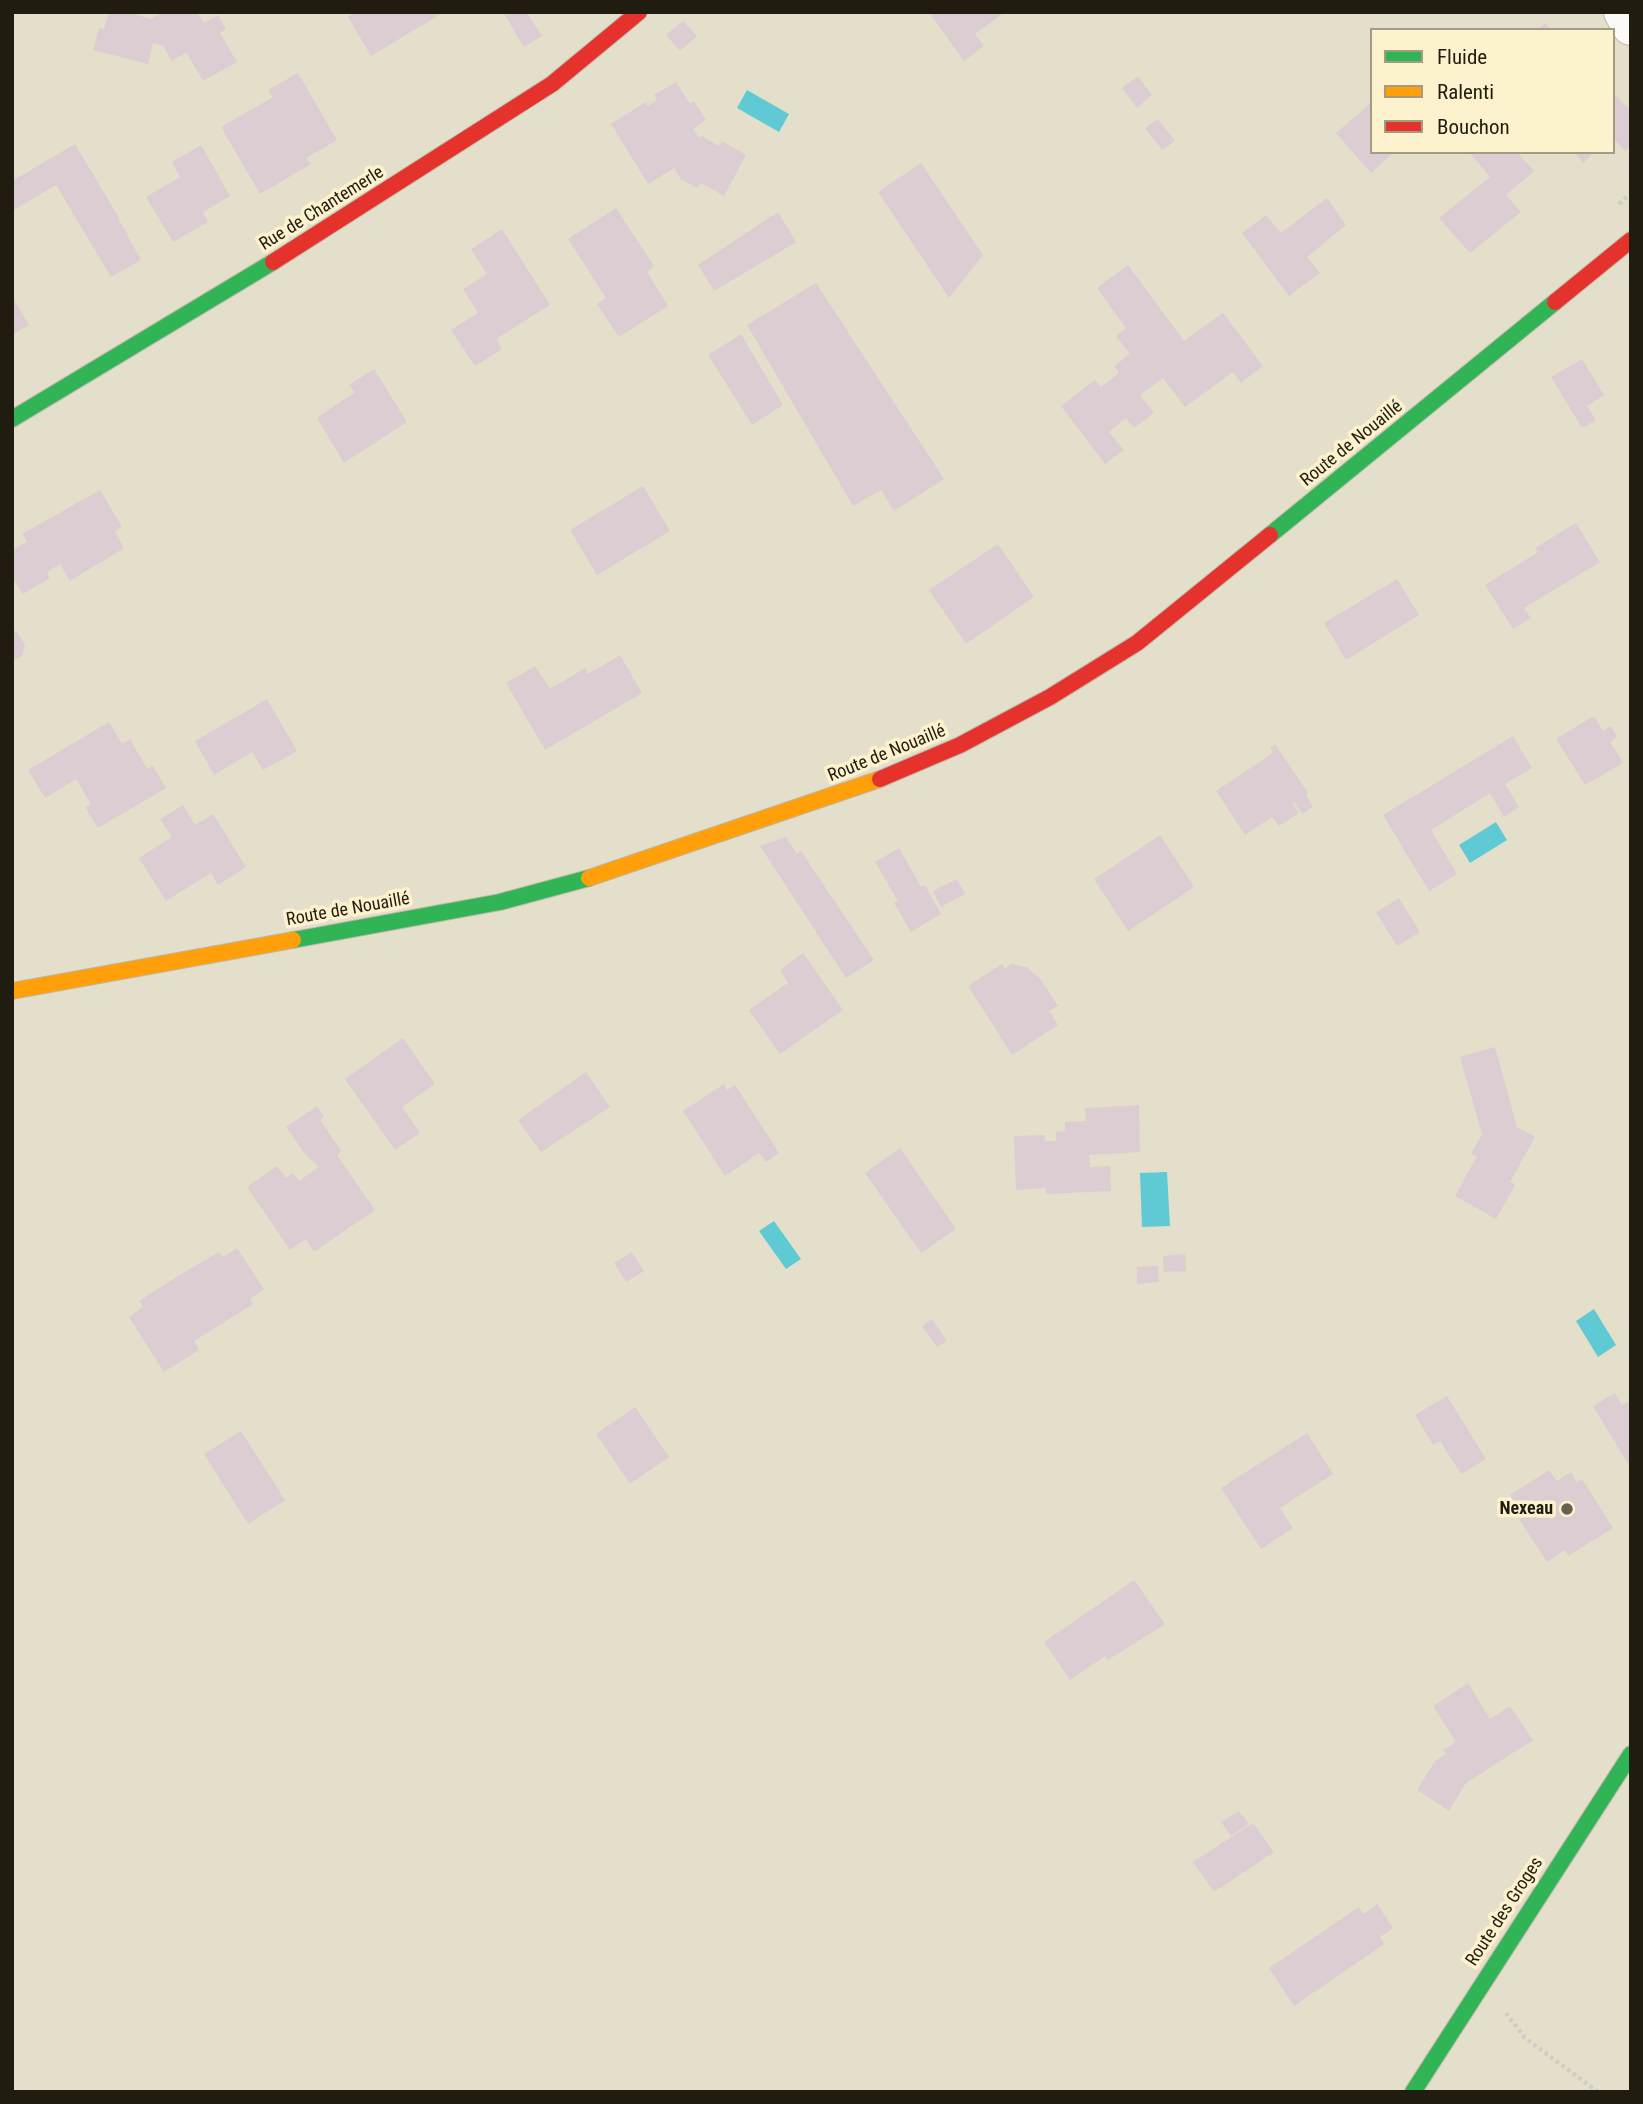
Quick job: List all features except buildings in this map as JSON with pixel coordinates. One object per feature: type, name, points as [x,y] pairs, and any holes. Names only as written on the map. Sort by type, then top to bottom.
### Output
[{"type":"street","name":"Rue de Chantemerle","points":[[12,419],[309,241],[552,84],[639,12]]},
{"type":"street","points":[[1623,12],[1631,26]]},
{"type":"street","name":"Route de Nouaillé","points":[[12,991],[486,904],[569,886],[865,786],[960,745],[1051,697],[1137,643],[1631,240]]},
{"type":"street","name":"Route des Groges","points":[[1413,2092],[1631,1754]]},
{"type":"path","points":[[1483,1982],[1524,2037],[1598,2092]]},
{"type":"water","points":[[747,90],[789,114],[779,132],[737,108]]},
{"type":"water","points":[[1496,822],[1507,840],[1470,863],[1459,845]]},
{"type":"water","points":[[1167,1172],[1170,1226],[1142,1227],[1140,1173]]},
{"type":"water","points":[[774,1221],[801,1259],[786,1269],[759,1231]]},
{"type":"water","points":[[1594,1309],[1616,1345],[1598,1357],[1576,1321]]},
{"type":"traffic: fast","points":[[12,419],[273,262]]},
{"type":"traffic: fast","points":[[1270,535],[1555,302]]},
{"type":"traffic: fast","points":[[293,940],[500,902],[589,878]]},
{"type":"traffic: fast","points":[[1413,2092],[1631,1754]]},
{"type":"traffic: slow","points":[[589,878],[880,779]]},
{"type":"traffic: slow","points":[[12,991],[293,940]]},
{"type":"traffic: jam","points":[[273,262],[552,84],[639,12]]},
{"type":"traffic: jam","points":[[1555,302],[1631,240]]},
{"type":"traffic: jam","points":[[880,779],[960,745],[1050,697],[1137,643],[1270,535]]},
{"type":"place","name":"Nexeau","points":[[1567,1509]]}]
